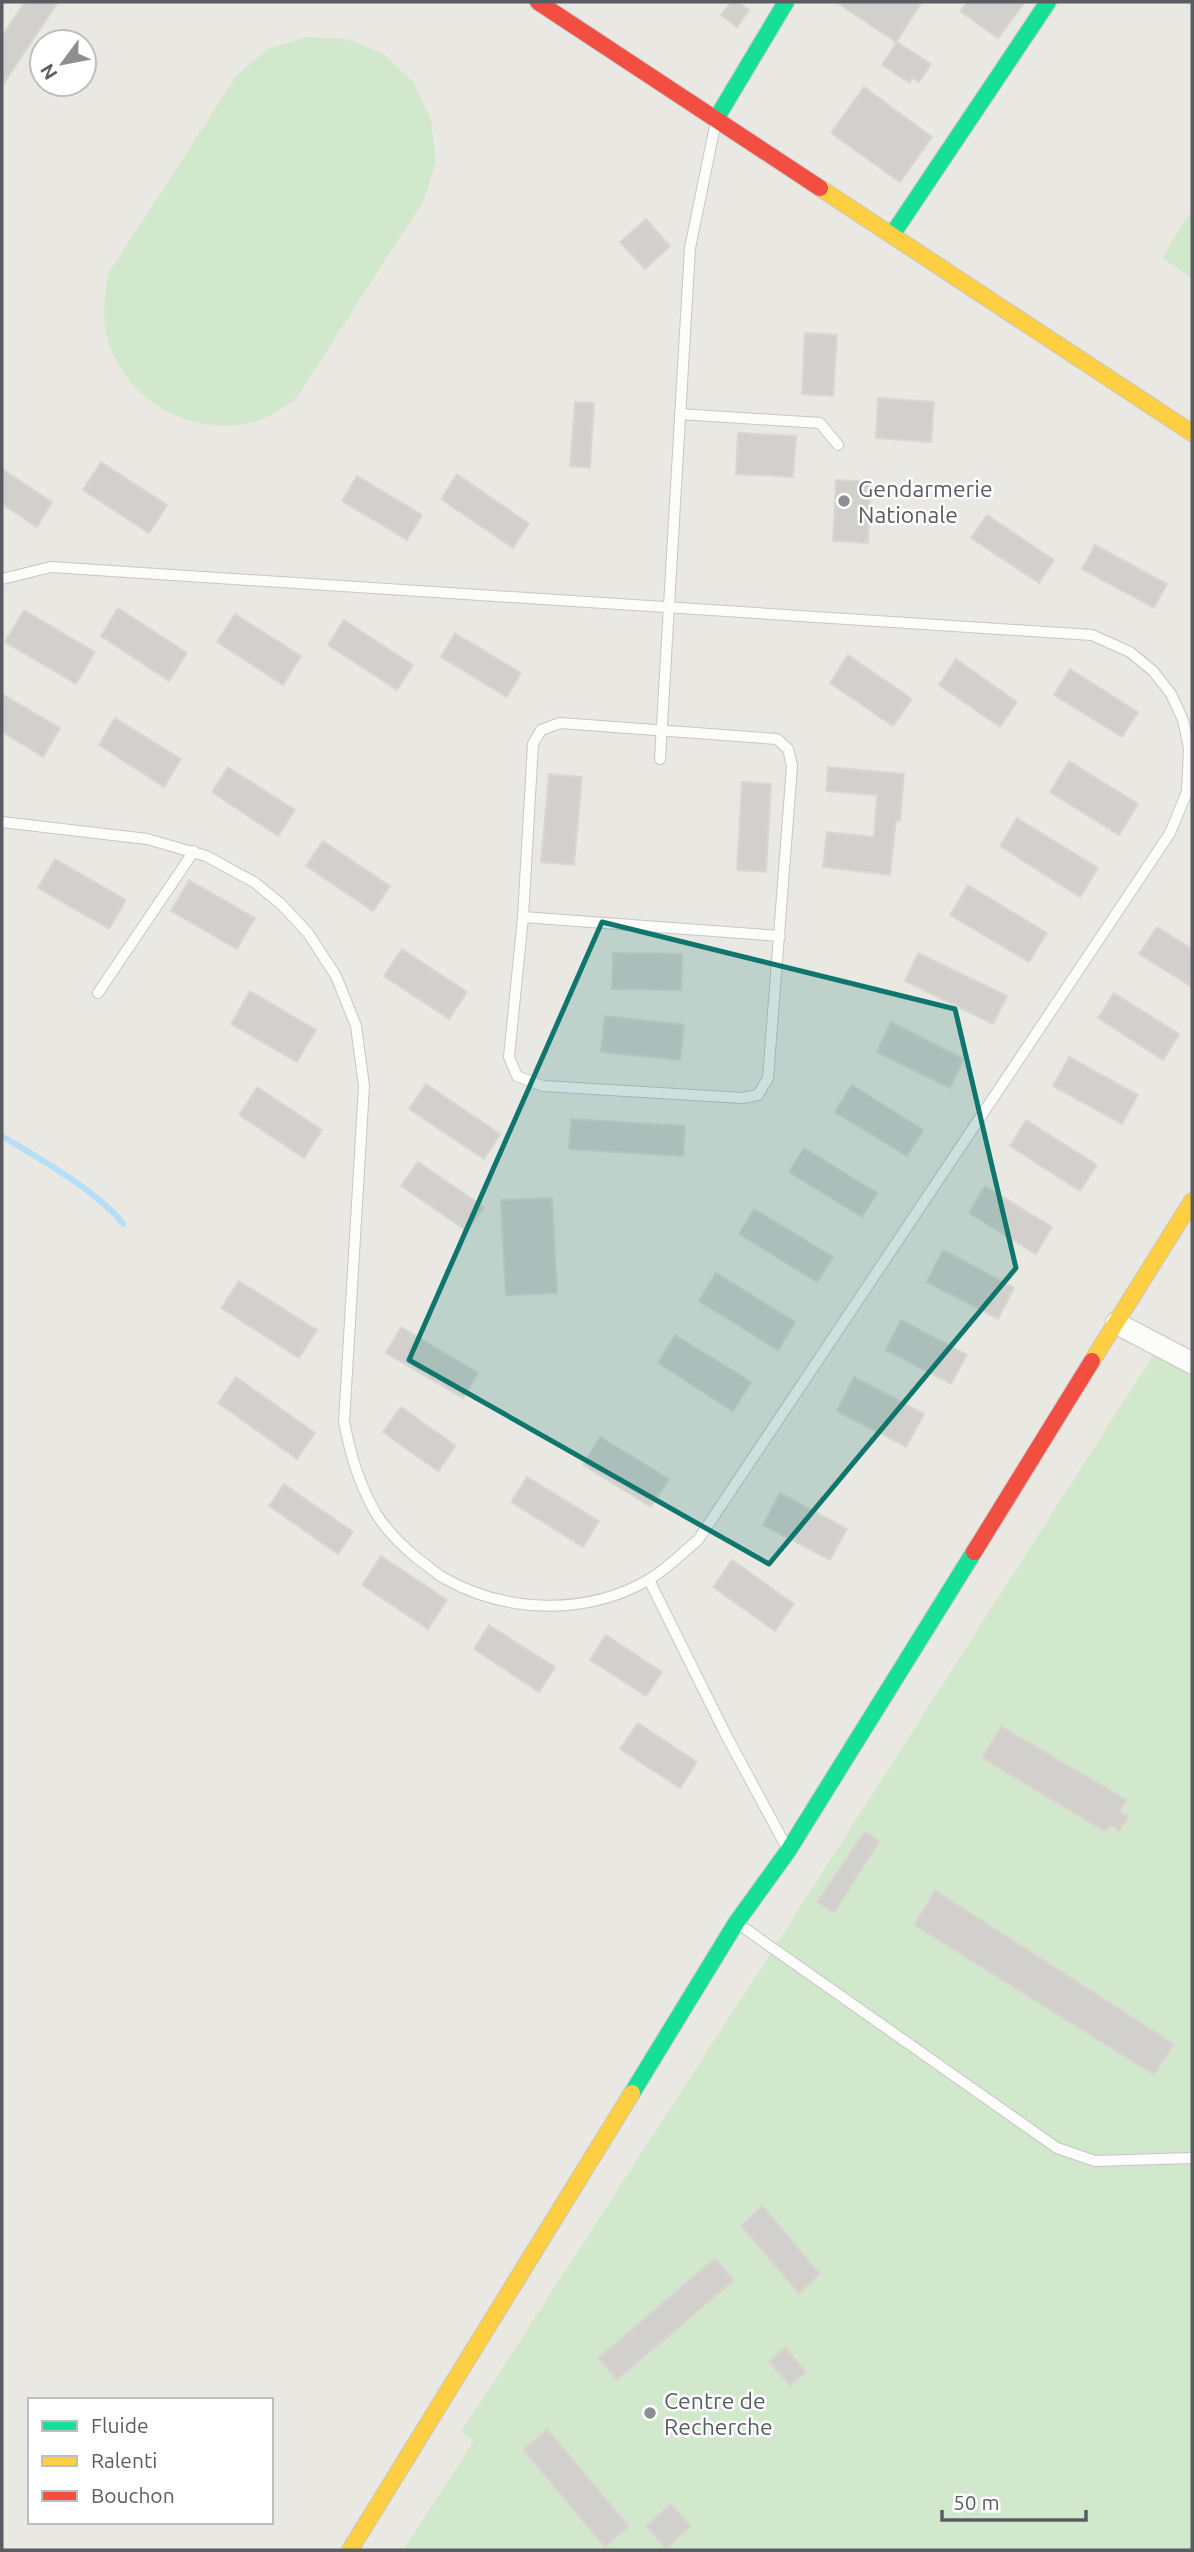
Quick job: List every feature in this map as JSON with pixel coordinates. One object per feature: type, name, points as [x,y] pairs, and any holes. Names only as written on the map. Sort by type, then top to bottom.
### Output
[{"type":"street","points":[[538,2],[1192,433]]},
{"type":"street","points":[[716,119],[786,2]]},
{"type":"street","points":[[892,235],[1048,2]]},
{"type":"street","points":[[349,2550],[736,1923],[788,1851],[1192,1201]]},
{"type":"street","points":[[1116,1322],[1192,1363]]},
{"type":"lane","points":[[660,759],[690,248],[716,119]]},
{"type":"lane","points":[[680,414],[820,423],[838,445]]},
{"type":"lane","points":[[2,579],[51,567],[1092,635],[1129,652],[1153,671],[1171,694],[1179,711],[1189,748],[1187,792],[1170,833],[698,1540],[649,1580],[617,1594],[587,1603],[536,1607],[494,1600],[443,1578],[404,1548],[376,1514],[354,1469],[344,1422],[364,1086],[356,1026],[336,975],[299,923],[281,904],[254,882],[194,851],[147,839],[2,822]]},
{"type":"lane","points":[[560,723],[662,729],[777,739],[788,749],[792,766],[768,1078],[758,1095],[743,1098],[543,1086],[517,1076],[509,1056],[523,917],[533,744],[541,730],[560,723]]},
{"type":"lane","points":[[98,993],[194,851]]},
{"type":"lane","points":[[523,917],[780,936]]},
{"type":"lane","points":[[649,1580],[726,1735],[788,1851]]},
{"type":"lane","points":[[736,1923],[1057,2148],[1095,2161],[1192,2158]]},
{"type":"highlighted area","points":[[602,922],[955,1009],[1016,1268],[769,1564],[409,1360]]},
{"type":"green space","points":[[307,37],[348,39],[385,55],[414,83],[431,120],[436,162],[424,200],[295,400],[262,419],[239,424],[193,422],[153,403],[136,388],[122,370],[111,349],[106,331],[108,274],[237,75],[268,49]]},
{"type":"green space","points":[[1192,210],[1192,278],[1162,258]]},
{"type":"green space","points":[[1154,1354],[1192,1375],[1192,2550],[403,2550],[474,2441],[461,2432]]},
{"type":"building","points":[[25,2],[58,2],[41,28],[28,28],[28,47],[2,86],[2,36]]},
{"type":"building","points":[[731,2],[737,2],[749,10],[737,27],[721,15]]},
{"type":"building","points":[[836,2],[922,2],[896,42]]},
{"type":"building","points":[[967,2],[1025,2],[998,38],[960,11]]},
{"type":"building","points":[[897,42],[931,64],[919,82],[912,78],[910,83],[882,65]]},
{"type":"building","points":[[864,87],[932,137],[900,182],[831,133]]},
{"type":"building","points":[[646,219],[670,246],[645,269],[620,242]]},
{"type":"building","points":[[805,333],[837,335],[833,396],[802,394]]},
{"type":"building","points":[[878,398],[934,402],[931,442],[876,438]]},
{"type":"building","points":[[575,402],[594,403],[590,468],[570,466]]},
{"type":"building","points":[[738,433],[796,436],[793,477],[736,474]]},
{"type":"building","points":[[101,462],[167,505],[149,533],[83,490]]},
{"type":"building","points":[[2,469],[52,502],[37,527],[2,504]]},
{"type":"building","points":[[457,474],[529,524],[513,548],[441,499]]},
{"type":"building","points":[[357,476],[422,515],[407,540],[342,501]]},
{"type":"building","points":[[836,480],[871,482],[868,543],[833,541]]},
{"type":"building","points":[[987,515],[1054,560],[1039,583],[971,538]]},
{"type":"building","points":[[1095,545],[1167,584],[1154,608],[1082,569]]},
{"type":"building","points":[[118,608],[187,653],[169,681],[101,636]]},
{"type":"building","points":[[24,610],[95,652],[76,684],[5,642]]},
{"type":"building","points":[[235,614],[301,656],[283,685],[217,642]]},
{"type":"building","points":[[344,620],[413,665],[397,690],[328,645]]},
{"type":"building","points":[[455,633],[521,673],[507,697],[441,657]]},
{"type":"building","points":[[848,655],[912,699],[893,726],[830,683]]},
{"type":"building","points":[[956,659],[1017,702],[1000,727],[939,685]]},
{"type":"building","points":[[1070,669],[1138,712],[1122,737],[1054,695]]},
{"type":"building","points":[[2,694],[60,728],[43,757],[2,732]]},
{"type":"building","points":[[115,718],[181,759],[164,787],[99,745]]},
{"type":"building","points":[[1069,761],[1138,804],[1119,835],[1050,792]]},
{"type":"building","points":[[228,767],[295,810],[278,836],[212,792]]},
{"type":"building","points":[[828,767],[904,774],[900,821],[896,820],[890,875],[823,867],[827,832],[874,837],[877,795],[826,791]]},
{"type":"building","points":[[549,774],[582,777],[574,865],[541,862]]},
{"type":"building","points":[[742,782],[771,784],[766,872],[737,870]]},
{"type":"building","points":[[1017,818],[1098,868],[1080,897],[1000,846]]},
{"type":"building","points":[[323,841],[390,886],[373,911],[306,866]]},
{"type":"building","points":[[55,859],[126,900],[109,929],[38,888]]},
{"type":"building","points":[[189,880],[255,918],[237,949],[171,911]]},
{"type":"building","points":[[968,885],[1047,933],[1029,962],[950,915]]},
{"type":"building","points":[[1157,927],[1192,949],[1192,987],[1139,954]]},
{"type":"building","points":[[402,949],[467,992],[449,1019],[384,976]]},
{"type":"building","points":[[613,953],[682,954],[681,990],[612,989]]},
{"type":"building","points":[[918,953],[1007,996],[993,1024],[905,981]]},
{"type":"building","points":[[250,991],[316,1030],[297,1062],[231,1024]]},
{"type":"building","points":[[1114,993],[1179,1034],[1163,1060],[1098,1018]]},
{"type":"building","points":[[605,1016],[684,1025],[680,1060],[601,1052]]},
{"type":"building","points":[[891,1022],[964,1059],[950,1088],[877,1052]]},
{"type":"building","points":[[1069,1057],[1138,1095],[1122,1124],[1053,1086]]},
{"type":"building","points":[[426,1084],[500,1134],[484,1159],[409,1109]]},
{"type":"building","points":[[852,1085],[923,1130],[907,1156],[835,1112]]},
{"type":"building","points":[[257,1087],[322,1130],[304,1158],[239,1115]]},
{"type":"building","points":[[571,1119],[685,1126],[683,1156],[569,1149]]},
{"type":"building","points":[[1026,1120],[1097,1165],[1080,1191],[1010,1146]]},
{"type":"building","points":[[804,1148],[877,1193],[862,1217],[789,1172]]},
{"type":"building","points":[[418,1162],[484,1207],[467,1231],[401,1186]]},
{"type":"building","points":[[985,1186],[1052,1227],[1036,1254],[969,1213]]},
{"type":"building","points":[[552,1198],[557,1293],[506,1295],[501,1200]]},
{"type":"building","points":[[754,1209],[833,1257],[817,1282],[739,1234]]},
{"type":"building","points":[[943,1250],[1014,1288],[998,1319],[927,1282]]},
{"type":"building","points":[[716,1273],[795,1322],[778,1350],[699,1301]]},
{"type":"building","points":[[239,1281],[317,1330],[299,1358],[221,1308]]},
{"type":"building","points":[[901,1320],[967,1355],[951,1384],[886,1350]]},
{"type":"building","points":[[401,1327],[478,1373],[463,1398],[386,1353]]},
{"type":"building","points":[[675,1335],[751,1382],[733,1411],[658,1363]]},
{"type":"building","points":[[236,1377],[315,1433],[297,1459],[218,1403]]},
{"type":"building","points":[[854,1377],[924,1414],[906,1447],[837,1411]]},
{"type":"building","points":[[401,1407],[456,1446],[438,1471],[383,1432]]},
{"type":"building","points":[[600,1437],[669,1479],[651,1507],[583,1465]]},
{"type":"building","points":[[527,1477],[599,1521],[583,1547],[511,1502]]},
{"type":"building","points":[[284,1484],[353,1532],[338,1554],[269,1506]]},
{"type":"building","points":[[780,1493],[847,1529],[830,1560],[763,1525]]},
{"type":"building","points":[[381,1556],[447,1600],[428,1629],[362,1585]]},
{"type":"building","points":[[732,1560],[794,1604],[775,1631],[713,1587]]},
{"type":"building","points":[[489,1625],[555,1667],[539,1692],[474,1649]]},
{"type":"building","points":[[606,1635],[662,1672],[646,1696],[590,1660]]},
{"type":"building","points":[[638,1723],[697,1762],[680,1788],[620,1749]]},
{"type":"building","points":[[1001,1726],[1127,1800],[1120,1812],[1129,1817],[1119,1831],[1111,1826],[1104,1831],[982,1758]]},
{"type":"building","points":[[865,1831],[880,1841],[834,1913],[817,1902]]},
{"type":"building","points":[[935,1890],[1174,2044],[1154,2075],[914,1925]]},
{"type":"building","points":[[762,2205],[820,2274],[799,2294],[741,2226]]},
{"type":"building","points":[[715,2258],[734,2280],[617,2380],[598,2358]]},
{"type":"building","points":[[785,2347],[806,2372],[790,2386],[769,2362]]},
{"type":"building","points":[[547,2429],[629,2526],[605,2547],[523,2450]]},
{"type":"building","points":[[671,2504],[691,2526],[666,2549],[646,2526]]},
{"type":"waterway","points":[[2,1136],[83,1188],[123,1224]]},
{"type":"traffic: fast","points":[[716,119],[786,2]]},
{"type":"traffic: fast","points":[[892,235],[1048,2]]},
{"type":"traffic: fast","points":[[632,2093],[736,1923],[788,1851],[974,1552]]},
{"type":"traffic: slow","points":[[820,188],[1192,433]]},
{"type":"traffic: slow","points":[[1092,1361],[1192,1201]]},
{"type":"traffic: slow","points":[[350,2550],[632,2093]]},
{"type":"traffic: jam","points":[[538,2],[820,188]]},
{"type":"traffic: jam","points":[[974,1552],[1092,1361]]},
{"type":"place","name":"Gendarmerie Nationale","points":[[844,501]]},
{"type":"place","name":"Centre de Recherche","points":[[650,2413]]}]
